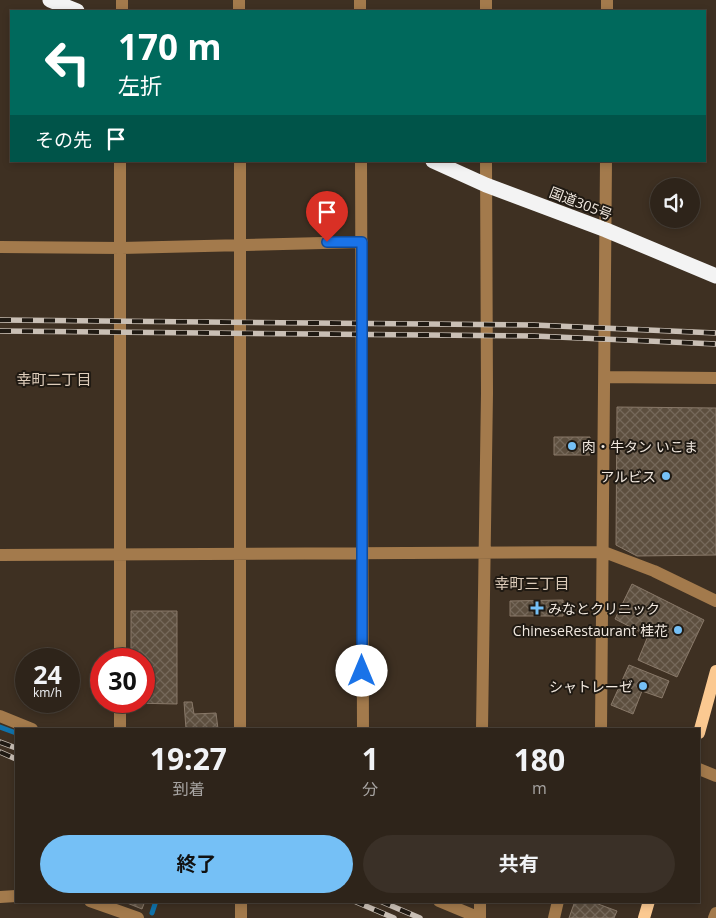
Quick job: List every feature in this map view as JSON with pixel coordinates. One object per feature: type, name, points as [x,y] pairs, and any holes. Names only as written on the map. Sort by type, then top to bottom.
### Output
[{"type":"highway","points":[[50,0],[75,10]]},
{"type":"highway","name":"国道305号","points":[[435,162],[486,185],[606,230],[716,276]]},
{"type":"main road","points":[[700,729],[716,672]]},
{"type":"main road","points":[[644,918],[648,903]]},
{"type":"street","points":[[120,162],[120,648]]},
{"type":"street","points":[[240,162],[240,728]]},
{"type":"street","points":[[362,162],[363,728]]},
{"type":"street","points":[[482,728],[483,552],[487,393],[486,162]]},
{"type":"street","points":[[601,728],[606,162]]},
{"type":"street","points":[[0,246],[121,248],[362,242]]},
{"type":"street","points":[[605,377],[716,378]]},
{"type":"street","points":[[0,556],[604,552],[654,571],[716,601]]},
{"type":"street","points":[[120,713],[120,728]]},
{"type":"street","points":[[0,716],[30,728]]},
{"type":"street","points":[[700,769],[716,776]]},
{"type":"street","points":[[0,897],[15,896]]},
{"type":"street","points":[[96,903],[138,918]]},
{"type":"street","points":[[241,903],[241,918]]},
{"type":"street","points":[[444,903],[480,918],[480,903]]},
{"type":"street","points":[[554,918],[558,903]]},
{"type":"street","points":[[714,918],[716,913]]},
{"type":"building","name":"アルビス","points":[[617,407],[716,408],[716,555],[637,556],[616,545]]},
{"type":"building","name":"肉・牛タン いこま","points":[[554,437],[590,437],[590,455],[554,455]]},
{"type":"building","points":[[632,584],[704,620],[677,677],[638,660],[648,636],[615,619]]},
{"type":"building","name":"みなとクリニック","points":[[563,600],[563,616],[510,616],[510,601]]},
{"type":"building","points":[[131,611],[177,611],[177,704],[155,704],[155,648],[131,648]]},
{"type":"building","name":"シャトレーゼ","points":[[629,665],[669,681],[662,698],[642,691],[633,714],[611,705]]},
{"type":"building","points":[[184,702],[192,702],[194,714],[216,713],[218,728],[186,728]]},
{"type":"building","points":[[127,903],[144,903],[142,909]]},
{"type":"building","points":[[574,903],[595,903],[617,911],[614,918],[569,918]]},
{"type":"waterway","points":[[0,727],[15,733]]},
{"type":"waterway","points":[[152,913],[155,903]]},
{"type":"railway","points":[[0,320],[534,325],[716,333]]},
{"type":"railway","points":[[0,331],[534,336],[716,344]]},
{"type":"railway","points":[[0,742],[15,748]]},
{"type":"railway","points":[[0,752],[15,759]]},
{"type":"railway","points":[[359,903],[394,918]]},
{"type":"railway","points":[[385,903],[420,918]]},
{"type":"place","name":"肉・牛タン いこま","points":[[572,446]]},
{"type":"place","name":"アルビス","points":[[666,476]]},
{"type":"place","name":"みなとクリニック","points":[[537,608]]},
{"type":"place","name":"ChineseRestaurant 桂花","points":[[678,630]]},
{"type":"place","name":"シャトレーゼ","points":[[643,686]]},
{"type":"district","name":"幸町二丁目","points":[[54,379]]},
{"type":"district","name":"幸町三丁目","points":[[532,583]]},
{"type":"route","points":[[327,242],[362,242],[362,671]]}]
